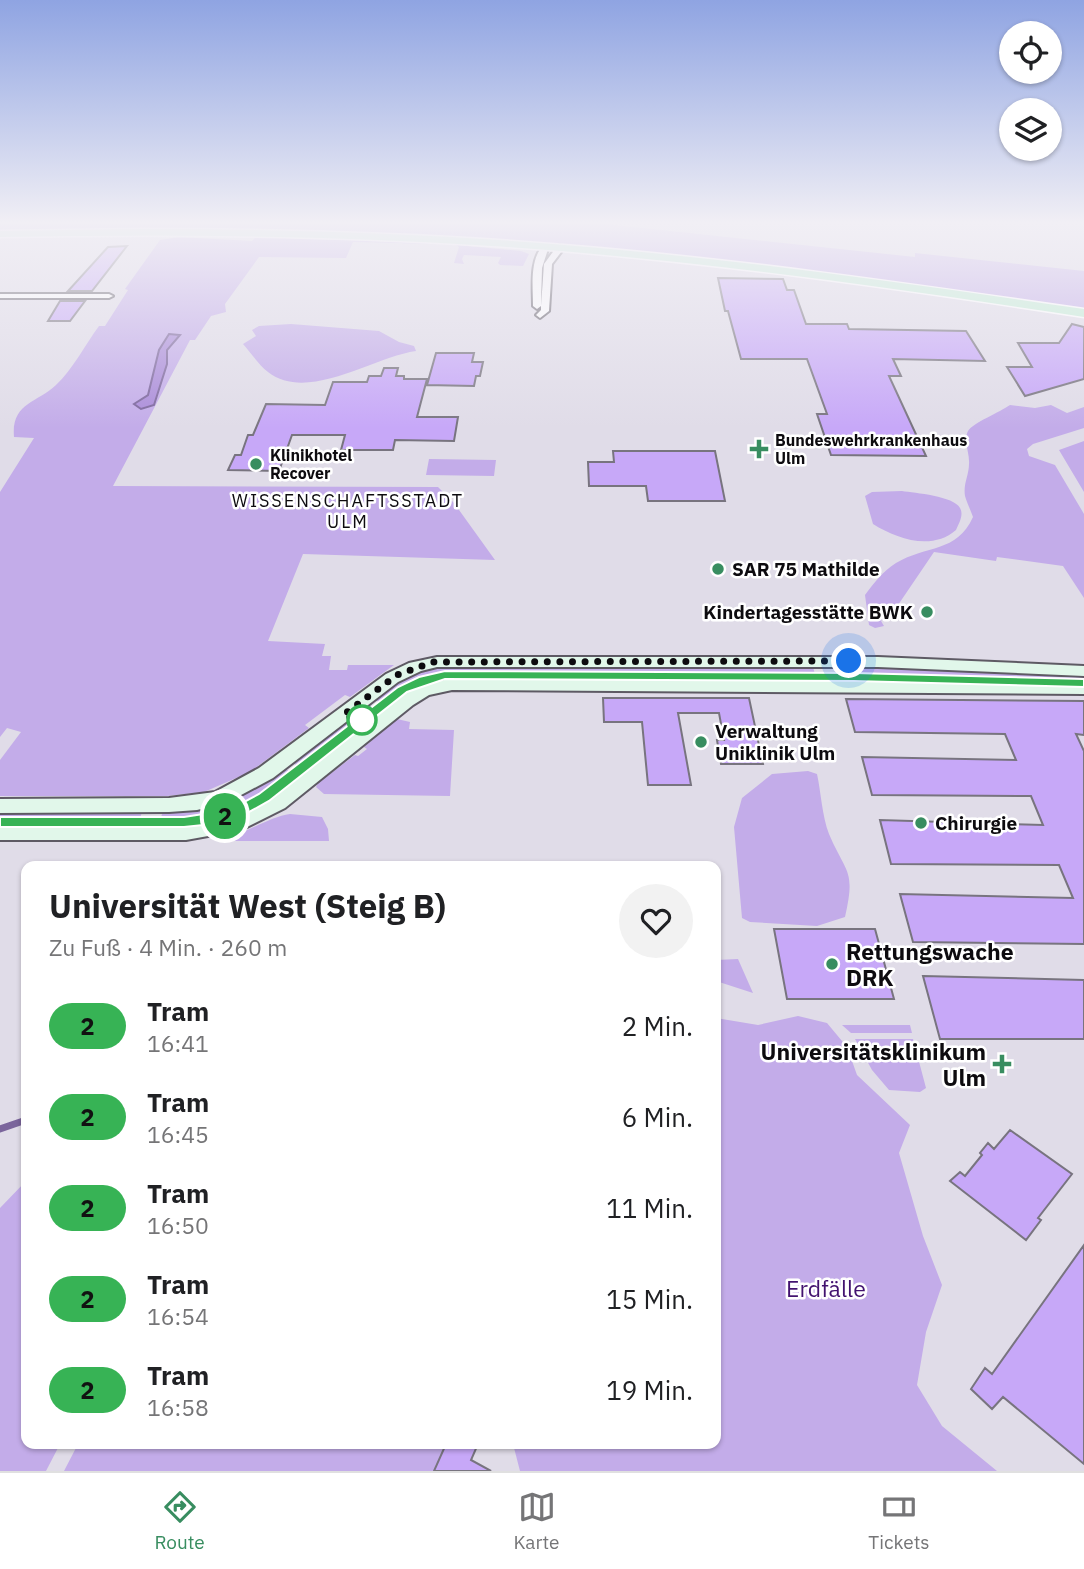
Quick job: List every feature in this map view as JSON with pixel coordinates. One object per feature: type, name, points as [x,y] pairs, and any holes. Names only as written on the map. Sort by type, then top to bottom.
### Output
[{"type":"main road","points":[[926,291],[1084,313]]},
{"type":"street","points":[[539,291],[537,310],[540,315],[545,311],[546,291]]},
{"type":"street","points":[[0,296],[109,296]]},
{"type":"street","points":[[0,806],[162,806],[210,801],[245,786],[392,678],[410,668],[433,662],[858,661],[1084,671]]},
{"type":"street","points":[[0,833],[206,832],[253,818],[278,803],[406,701],[430,689],[452,684],[1084,688]]},
{"type":"street","points":[[152,833],[147,828],[147,819],[162,806]]},
{"type":"green space","points":[[128,291],[235,291],[225,304],[226,312],[211,316],[195,340],[190,340],[113,486],[438,487],[454,503],[495,560],[303,554],[268,641],[325,644],[322,656],[331,656],[329,670],[347,670],[348,665],[394,665],[350,697],[345,695],[305,725],[309,728],[250,772],[204,792],[167,796],[0,796],[0,760],[21,732],[7,728],[0,737],[0,492],[34,438],[14,437],[14,426],[21,410],[62,379],[99,326],[105,326]]},
{"type":"green space","points":[[941,291],[1084,291],[1084,310]]},
{"type":"green space","points":[[291,324],[379,331],[399,342],[414,346],[416,351],[321,381],[302,383],[284,380],[268,372],[243,344],[256,336],[252,330],[259,326]]},
{"type":"green space","points":[[1010,405],[1035,408],[1051,405],[1067,413],[1084,407],[1084,428],[1033,444],[1027,449],[1029,456],[1055,465],[1084,514],[1084,598],[1063,566],[997,557],[996,561],[934,552],[896,608],[891,607],[881,621],[884,626],[875,628],[869,625],[865,595],[883,573],[907,557],[950,543],[966,529],[973,517],[965,492],[969,464],[966,439],[968,431]]},
{"type":"green space","points":[[1084,441],[1084,492],[1059,450]]},
{"type":"green space","points":[[429,459],[496,460],[494,476],[426,475]]},
{"type":"green space","points":[[902,491],[934,496],[956,504],[960,508],[961,519],[956,530],[947,536],[926,541],[903,538],[873,524],[865,496],[872,492]]},
{"type":"green space","points":[[426,667],[813,667],[816,678],[762,682],[463,681],[391,707],[370,698],[390,683]]},
{"type":"green space","points":[[855,668],[1084,675],[1084,686],[860,684]]},
{"type":"green space","points":[[369,705],[379,710],[305,769],[294,764]]},
{"type":"green space","points":[[397,719],[410,722],[409,729],[454,730],[450,796],[324,794],[316,787],[355,755],[358,756],[367,749],[364,747]]},
{"type":"green space","points":[[282,767],[302,778],[278,797],[218,826],[158,828],[162,814],[202,810],[225,804],[250,791]]},
{"type":"green space","points":[[808,771],[817,774],[829,834],[848,872],[850,889],[845,917],[817,926],[750,922],[742,918],[734,827],[742,798],[772,774]]},
{"type":"green space","points":[[0,809],[142,812],[137,827],[0,830]]},
{"type":"green space","points":[[290,814],[322,817],[328,829],[329,841],[215,841],[235,835]]},
{"type":"green space","points":[[738,959],[753,993],[721,983],[721,960]]},
{"type":"green space","name":"Erdfälle","points":[[798,1016],[827,1023],[847,1047],[857,1075],[910,1125],[899,1153],[923,1236],[942,1285],[926,1332],[917,1385],[942,1426],[997,1471],[520,1471],[514,1449],[721,1449],[721,1019],[758,1025]]},
{"type":"green space","points":[[842,1025],[910,1025],[912,1033],[851,1033]]},
{"type":"green space","points":[[855,1039],[913,1039],[926,1088],[920,1092],[889,1090],[872,1070]]},
{"type":"green space","points":[[21,1186],[21,1449],[57,1449],[46,1471],[0,1471],[0,1208]]},
{"type":"green space","points":[[75,1449],[476,1449],[467,1471],[64,1471]]},
{"type":"shaded area","points":[[169,334],[180,335],[167,350],[167,364],[154,405],[141,409],[134,404],[148,395],[159,350]]},
{"type":"building","points":[[721,291],[794,291],[806,324],[847,324],[849,329],[966,331],[985,361],[893,359],[901,376],[889,376],[926,456],[831,455],[817,414],[827,414],[807,359],[741,359],[728,311],[725,311]]},
{"type":"building","points":[[60,301],[85,301],[70,321],[48,321]]},
{"type":"building","points":[[1072,324],[1084,327],[1084,379],[1025,396],[1007,367],[1032,367],[1018,343],[1059,343]]},
{"type":"building","points":[[436,353],[474,353],[472,362],[483,362],[480,376],[476,376],[474,386],[427,385]]},
{"type":"building","points":[[384,368],[398,368],[396,376],[404,376],[404,379],[427,379],[417,417],[458,417],[454,441],[395,440],[393,450],[341,450],[345,435],[292,435],[279,471],[228,470],[235,455],[241,455],[248,435],[253,435],[266,404],[325,405],[333,382],[367,382],[369,376],[381,376]]},
{"type":"building","points":[[613,451],[715,451],[725,501],[648,501],[646,486],[589,486],[588,462],[614,462]]},
{"type":"building","name":"Verwaltung Uniklinik Ulm","points":[[603,698],[749,698],[763,764],[721,764],[717,740],[724,740],[719,713],[678,713],[691,785],[648,785],[642,722],[604,722]]},
{"type":"building","name":"Chirurgie","points":[[846,699],[1084,701],[1084,735],[1076,734],[1084,751],[1084,944],[913,942],[900,894],[1073,898],[1059,865],[891,864],[880,820],[1043,825],[1031,796],[872,795],[862,757],[1016,760],[1005,734],[855,732]]},
{"type":"building","name":"Rettungswache DRK","points":[[774,929],[875,929],[894,999],[787,999]]},
{"type":"building","points":[[923,976],[1084,980],[1084,1039],[940,1039]]},
{"type":"building","points":[[1010,1130],[1072,1174],[1038,1218],[1041,1220],[1026,1240],[950,1181],[960,1172],[965,1176],[988,1143],[994,1149]]},
{"type":"building","points":[[1084,1245],[1084,1464],[1003,1397],[992,1409],[971,1389],[985,1368],[992,1374]]},
{"type":"building","points":[[444,1449],[476,1449],[471,1460],[491,1471],[434,1471]]},
{"type":"waterway","points":[[0,1129],[21,1122]]},
{"type":"tram line","points":[[0,822],[184,822],[220,818],[254,805],[403,689],[423,680],[445,675],[854,677],[1084,683]]},
{"type":"tram line","name":"2","points":[[0,822],[184,822],[213,819],[234,813],[264,798],[403,690],[423,680],[445,675],[854,677],[1084,683]]},
{"type":"place","name":"Bundeswehrkrankenhaus Ulm","points":[[759,449]]},
{"type":"place","name":"Klinikhotel Recover","points":[[256,464]]},
{"type":"place","name":"SAR 75 Mathilde","points":[[718,569]]},
{"type":"place","name":"Kindertagesstätte BWK","points":[[927,612]]},
{"type":"place","name":"Verwaltung Uniklinik Ulm","points":[[701,742]]},
{"type":"place","name":"Chirurgie","points":[[921,823]]},
{"type":"place","name":"Rettungswache DRK","points":[[832,964]]},
{"type":"place","name":"Universitätsklinikum Ulm","points":[[1002,1064]]},
{"type":"district","name":"WISSENSCHAFTSSTADT ULM","points":[[348,510]]},
{"type":"route","points":[[362,720],[343,715],[397,675],[433,662],[849,661]]}]
